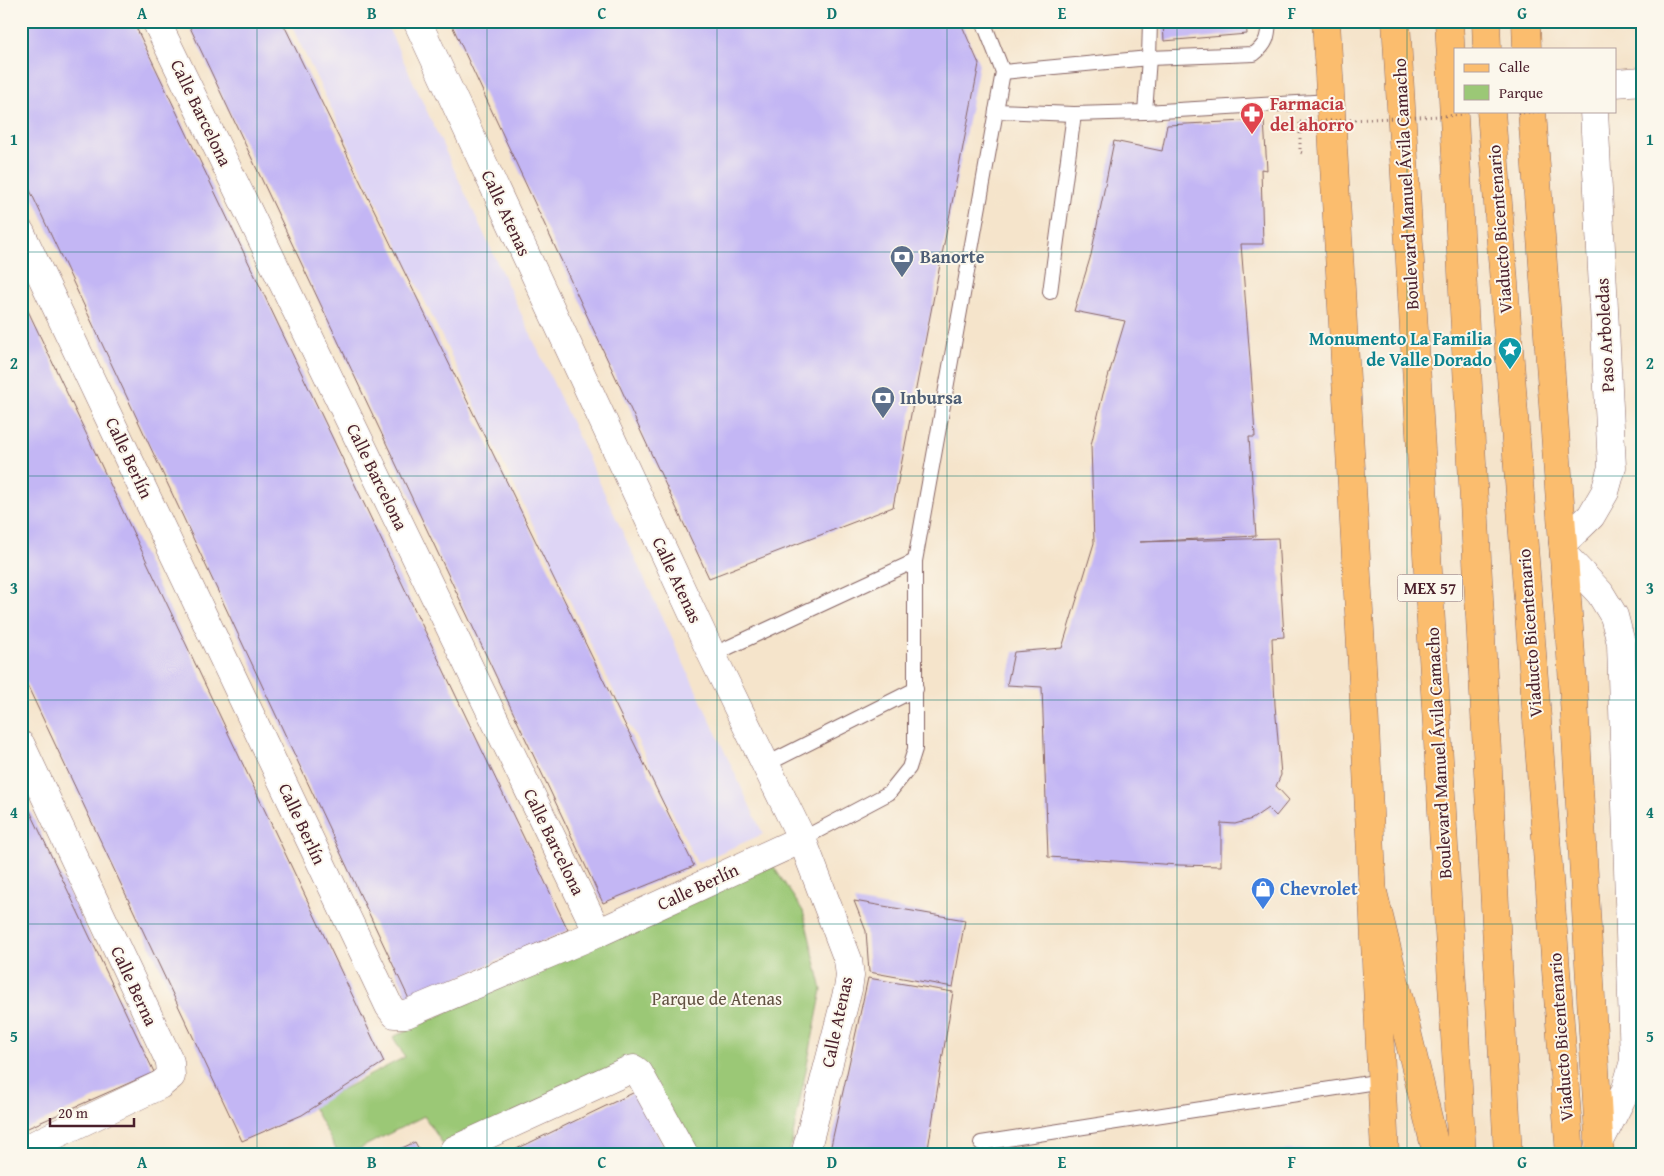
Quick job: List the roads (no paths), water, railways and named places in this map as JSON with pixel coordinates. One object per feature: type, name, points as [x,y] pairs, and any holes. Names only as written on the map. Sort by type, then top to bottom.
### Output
[{"type":"main road","points":[[1326,21],[1373,892],[1385,1155]]},
{"type":"main road","name":"Boulevard Manuel Ávila Camacho","points":[[1396,21],[1462,1155]]},
{"type":"main road","name":"MEX 57","points":[[1449,21],[1508,1155]]},
{"type":"main road","points":[[1486,21],[1487,48]]},
{"type":"main road","points":[[1526,21],[1527,48]]},
{"type":"main road","points":[[1525,112],[1574,692],[1599,1149]]},
{"type":"main road","name":"Viaducto Bicentenario","points":[[1480,113],[1570,1155]]},
{"type":"main road","points":[[1373,892],[1437,1155]]},
{"type":"street","name":"Calle Barcelona","points":[[156,21],[598,933]]},
{"type":"street","name":"Calle Atenas","points":[[417,21],[712,654],[802,839],[848,960],[850,976],[848,989],[805,1155]]},
{"type":"street","points":[[1616,83],[1643,81]]},
{"type":"street","name":"Paso Arboledas","points":[[1563,549],[1591,516],[1605,492],[1612,467],[1594,112]]},
{"type":"street","name":"Calle Berlín","points":[[21,233],[389,1006],[395,1014],[406,1014],[598,933],[802,839]]},
{"type":"street","points":[[1563,549],[1600,593],[1614,616],[1621,643],[1634,1061],[1625,1092],[1599,1149]]},
{"type":"street","name":"Calle Berna","points":[[21,746],[170,1062],[171,1076],[160,1085],[21,1151]]},
{"type":"street","points":[[451,1155],[454,1150],[634,1069],[639,1073],[684,1155]]},
{"type":"lane","points":[[802,839],[889,793],[909,768],[915,749],[915,561],[1003,72],[984,21]]},
{"type":"lane","points":[[1145,112],[1150,21]]},
{"type":"lane","points":[[1003,72],[1149,58],[1254,54],[1263,47],[1268,36],[1269,21]]},
{"type":"lane","points":[[996,111],[1074,114],[1145,112],[1330,101]]},
{"type":"lane","points":[[1050,292],[1074,114]]},
{"type":"lane","points":[[712,654],[915,561]]},
{"type":"lane","points":[[764,764],[916,689]]},
{"type":"lane","points":[[981,1144],[1382,1082]]},
{"type":"place","name":"Farmacia del ahorro","points":[[1252,135]]},
{"type":"place","name":"Banorte","points":[[902,278]]},
{"type":"place","name":"Monumento La Familia de Valle Dorado","points":[[1510,370]]},
{"type":"place","name":"Inbursa","points":[[883,419]]},
{"type":"place","name":"Chevrolet","points":[[1263,910]]},
{"type":"park label","name":"Parque de Atenas","points":[[717,999]]}]
